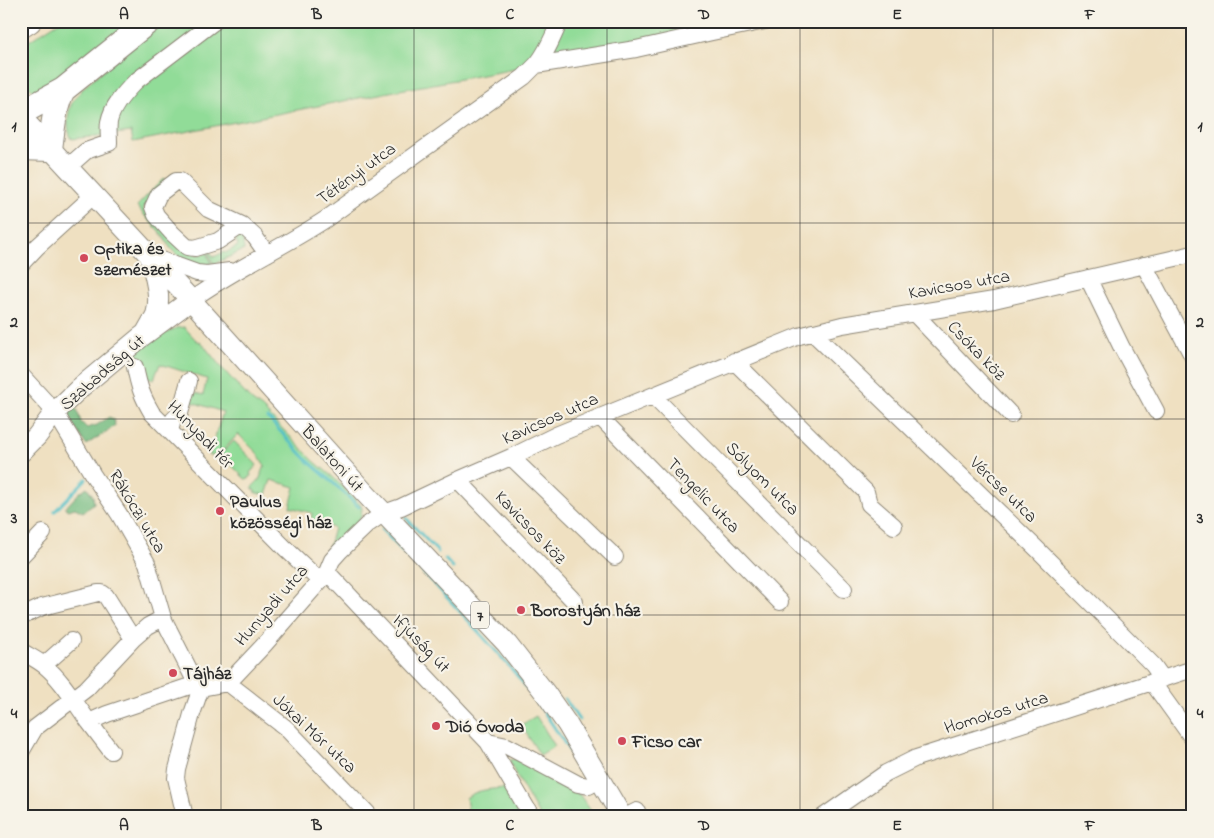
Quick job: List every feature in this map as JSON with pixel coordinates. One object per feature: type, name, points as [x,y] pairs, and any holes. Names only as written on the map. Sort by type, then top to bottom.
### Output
[{"type":"highway","points":[[21,26],[29,21]]},
{"type":"highway","points":[[21,113],[63,90],[149,21]]},
{"type":"highway","points":[[21,148],[50,149],[54,115],[63,90]]},
{"type":"main road","name":"Balatoni út","points":[[21,117],[512,651],[546,694],[567,724],[600,779],[628,815]]},
{"type":"main road","points":[[146,333],[158,308],[150,256]]},
{"type":"main road","name":"Szabadság út","points":[[21,452],[37,436],[55,412],[81,387],[146,333],[191,300]]},
{"type":"street","points":[[68,167],[86,151],[109,143],[109,122],[112,113],[122,96],[136,81],[215,21]]},
{"type":"street","name":"Tétényi utca","points":[[191,300],[212,285],[307,232],[524,77],[536,65],[548,48],[560,21]]},
{"type":"street","points":[[536,65],[636,49],[764,21]]},
{"type":"street","points":[[242,225],[218,241],[195,248],[187,247],[161,221],[153,207],[159,194],[172,184],[180,181],[208,209],[242,225],[255,237],[267,254]]},
{"type":"street","points":[[21,264],[94,195]]},
{"type":"street","name":"Kavicsos utca","points":[[384,513],[600,417],[799,336],[842,325],[994,300],[1193,254]]},
{"type":"street","points":[[150,256],[191,272],[207,274],[237,271]]},
{"type":"street","points":[[1144,265],[1193,357]]},
{"type":"street","points":[[1088,278],[1121,346],[1156,411]]},
{"type":"street","name":"Csóka köz","points":[[914,313],[1011,415]]},
{"type":"street","name":"Vércse utca","points":[[812,332],[1036,548],[1153,665],[1158,680],[1193,739]]},
{"type":"street","points":[[734,361],[866,492],[869,504],[894,526]]},
{"type":"street","name":"Hunyadi tér","points":[[135,367],[143,398],[152,413],[285,548],[324,577]]},
{"type":"street","name":"Rákóczi utca","points":[[21,375],[55,412],[119,514],[147,563],[163,618],[195,682],[202,688]]},
{"type":"street","points":[[170,431],[173,420],[180,413],[188,381]]},
{"type":"street","name":"Sólyom utca","points":[[653,396],[844,590]]},
{"type":"street","name":"Tengelic utca","points":[[600,417],[780,602]]},
{"type":"street","points":[[512,457],[615,557]]},
{"type":"street","name":"Kavicsos köz","points":[[458,480],[575,602]]},
{"type":"street","name":"Hunyadi utca","points":[[228,683],[264,646],[324,577],[332,560],[340,551],[367,524],[384,513]]},
{"type":"street","points":[[21,556],[44,533]]},
{"type":"street","name":"Ifjúság út","points":[[324,577],[488,742],[532,817]]},
{"type":"street","points":[[21,618],[42,607],[102,593],[106,596],[133,639]]},
{"type":"street","points":[[21,752],[35,728],[86,689],[133,639],[148,626],[163,618]]},
{"type":"street","points":[[44,665],[71,642]]},
{"type":"street","points":[[21,651],[44,665],[74,698],[76,705],[111,751]]},
{"type":"street","name":"Homokos utca","points":[[829,815],[886,773],[916,758],[1193,669]]},
{"type":"street","points":[[89,722],[190,686],[202,688],[228,683]]},
{"type":"street","name":"Jókai Mór utca","points":[[228,683],[286,728],[371,817]]},
{"type":"street","points":[[185,817],[177,783],[176,769],[192,714],[202,688]]},
{"type":"street","points":[[488,742],[507,746],[578,784],[589,786],[600,779]]},
{"type":"street","points":[[21,813],[23,817]]},
{"type":"green space","points":[[60,21],[135,21],[101,51],[36,94],[21,77],[21,46]]},
{"type":"green space","points":[[165,21],[765,21],[133,142],[131,132],[72,139],[68,126],[68,116],[70,107],[79,93],[107,67]]},
{"type":"green space","points":[[164,178],[147,205],[143,206],[144,211],[148,210],[197,255],[207,253],[212,264],[190,262],[180,258],[137,206]]},
{"type":"green space","points":[[241,237],[246,241],[243,242],[244,250],[214,264],[208,252],[214,257],[225,253],[238,246],[235,238]]},
{"type":"green space","points":[[184,327],[196,340],[202,343],[251,400],[263,409],[360,504],[362,508],[361,517],[358,522],[326,557],[334,528],[311,521],[312,513],[290,507],[295,487],[271,480],[266,495],[256,493],[252,487],[259,480],[265,466],[258,454],[238,434],[219,455],[209,456],[223,412],[192,402],[188,403],[188,399],[195,393],[203,395],[207,379],[160,364],[154,379],[142,376],[137,348],[176,328]]},
{"type":"green space","points":[[74,407],[81,422],[87,428],[97,425],[109,417],[114,419],[115,426],[86,445],[70,420],[68,410]]},
{"type":"green space","points":[[234,441],[257,465],[250,473],[249,479],[244,478],[221,454]]},
{"type":"green space","points":[[87,487],[93,496],[94,503],[83,512],[75,508],[68,510],[65,508],[79,493]]},
{"type":"green space","points":[[536,716],[555,746],[540,755],[521,725]]},
{"type":"green space","points":[[516,759],[579,794],[594,815],[592,817],[540,817],[509,760]]},
{"type":"green space","points":[[506,788],[523,817],[469,817],[466,798],[480,791]]},
{"type":"waterway","points":[[268,418],[308,461],[359,507]]},
{"type":"waterway","points":[[55,511],[86,479]]},
{"type":"waterway","points":[[406,518],[438,552]]},
{"type":"waterway","points":[[382,530],[514,672],[541,707],[581,769]]},
{"type":"waterway","points":[[445,559],[453,568]]},
{"type":"waterway","points":[[565,699],[579,720]]},
{"type":"place","name":"Optika és szemészet","points":[[84,258]]},
{"type":"place","name":"Paulus közösségi ház","points":[[220,511]]},
{"type":"place","name":"Borostyán ház","points":[[521,610]]},
{"type":"place","name":"Tájház","points":[[173,673]]},
{"type":"place","name":"Dió Óvoda","points":[[436,726]]},
{"type":"place","name":"Ficso car","points":[[622,741]]}]
